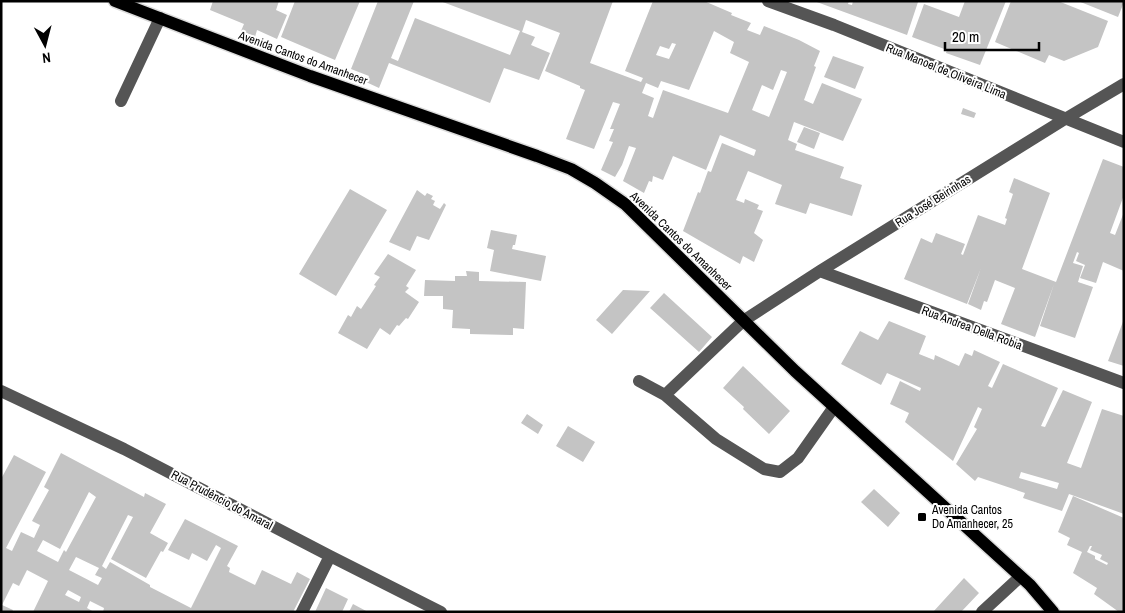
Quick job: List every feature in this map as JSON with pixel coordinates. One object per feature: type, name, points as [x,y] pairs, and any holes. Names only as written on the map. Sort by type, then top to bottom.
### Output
[{"type":"main road","name":"Avenida Cantos do Amanhecer","points":[[115,1],[310,76],[572,169],[595,182],[625,204],[743,321],[1020,577],[1053,612]]},
{"type":"street","name":"Rua Manoel de Oliveira Lima","points":[[768,1],[834,25],[1124,142]]},
{"type":"street","points":[[121,101],[160,18]]},
{"type":"street","name":"Rua José Beirinhas","points":[[665,395],[743,321],[1065,118],[1124,84]]},
{"type":"street","name":"Rua Andrea Della Robia","points":[[820,271],[1124,383]]},
{"type":"street","points":[[639,381],[665,395],[716,439],[764,469],[780,472],[798,458],[834,407]]},
{"type":"street","name":"Rua Prudêncio do Amaral","points":[[1,391],[124,449],[441,612]]},
{"type":"street","points":[[302,612],[330,556]]},
{"type":"street","points":[[982,612],[1020,577]]},
{"type":"building","points":[[213,1],[279,1],[276,10],[287,15],[277,39],[257,30],[255,37],[241,31],[244,24],[210,10]]},
{"type":"building","points":[[295,1],[360,1],[335,60],[281,37]]},
{"type":"building","points":[[378,1],[414,1],[391,58],[398,61],[415,18],[510,55],[520,31],[440,1],[613,1],[590,63],[641,82],[643,78],[625,71],[653,1],[704,1],[751,23],[747,30],[760,35],[764,26],[820,51],[804,100],[813,104],[822,83],[862,99],[843,141],[794,122],[788,140],[797,144],[795,150],[844,167],[840,178],[862,185],[852,216],[810,203],[806,214],[775,204],[782,185],[748,171],[736,200],[744,203],[745,199],[759,205],[757,209],[763,211],[754,233],[763,240],[754,262],[743,256],[740,264],[683,231],[698,192],[700,193],[708,171],[711,172],[722,143],[754,156],[756,150],[720,135],[706,170],[673,156],[663,180],[653,176],[652,182],[649,181],[644,193],[623,181],[636,148],[629,146],[615,177],[601,170],[613,142],[609,141],[614,129],[610,129],[620,104],[613,102],[594,149],[566,139],[585,90],[545,71],[560,33],[526,20],[522,32],[535,37],[531,45],[550,53],[539,80],[504,68],[490,103],[389,63],[379,88],[366,82],[369,76],[351,69]],"holes":[[[714,31],[734,42],[730,53],[749,62],[728,113],[663,90],[653,118],[648,116],[654,98],[642,93],[646,83],[658,88],[661,81],[689,90]],[[672,43],[676,44],[669,59],[656,55],[660,46],[669,49]],[[781,70],[787,72],[769,117],[752,110],[762,85],[773,90]]]},
{"type":"building","points":[[814,1],[849,1],[848,4],[852,5],[853,1],[918,2],[907,35]]},
{"type":"building","points":[[965,1],[1006,1],[980,65],[946,53],[947,50],[912,37],[924,4],[959,17]]},
{"type":"building","points":[[1011,1],[1058,1],[1108,21],[1098,47],[1064,61],[1049,55],[1045,63],[995,42]]},
{"type":"building","points":[[1078,1],[1124,1],[1124,2],[1118,17]]},
{"type":"building","points":[[833,56],[864,67],[855,89],[824,77]]},
{"type":"building","points":[[963,108],[976,113],[974,118],[961,114]]},
{"type":"building","points":[[804,127],[820,133],[814,149],[797,142]]},
{"type":"building","points":[[1103,159],[1124,167],[1124,195],[1110,233],[1115,235],[1124,212],[1124,271],[1103,262],[1096,283],[1080,278],[1085,265],[1076,261],[1079,253],[1077,252],[1073,263],[1083,266],[1078,282],[1093,287],[1075,338],[1040,326],[1054,284],[1035,337],[1001,324],[1015,288],[995,280],[987,302],[984,301],[981,310],[968,304],[981,268],[967,304],[904,279],[921,238],[932,243],[936,233],[965,244],[961,254],[963,255],[978,215],[1005,225],[1007,219],[1005,218],[1013,194],[1009,192],[1014,178],[1050,193],[1022,269],[1056,282]]},
{"type":"building","points":[[350,189],[387,210],[336,296],[299,274]]},
{"type":"building","points":[[417,190],[425,196],[427,193],[433,196],[431,199],[435,201],[433,205],[440,209],[444,203],[446,205],[429,240],[417,236],[410,251],[389,242]]},
{"type":"building","points":[[491,230],[517,235],[512,249],[546,256],[541,281],[490,271],[494,250],[487,248]]},
{"type":"building","points":[[388,254],[416,270],[406,286],[409,288],[405,292],[419,302],[408,319],[406,318],[399,326],[397,325],[390,335],[380,328],[367,349],[338,333],[348,315],[351,317],[357,306],[361,309],[376,286],[374,285],[380,277],[374,274]]},
{"type":"building","points":[[466,271],[479,272],[479,281],[526,282],[524,329],[513,328],[513,335],[470,334],[470,329],[452,328],[453,310],[443,309],[443,296],[424,296],[425,280],[455,281],[455,276],[467,276]]},
{"type":"building","points":[[623,290],[650,291],[612,334],[596,320]]},
{"type":"building","points":[[664,293],[712,337],[699,352],[650,308]]},
{"type":"building","points":[[1124,319],[1124,366],[1108,361]]},
{"type":"building","points":[[889,321],[926,336],[919,354],[934,360],[935,355],[959,366],[965,353],[972,356],[974,350],[1000,362],[988,386],[992,388],[1003,364],[1058,388],[1041,426],[1045,427],[1063,390],[1092,402],[1067,463],[1081,468],[1102,409],[1124,416],[1124,514],[1069,494],[1062,511],[1023,498],[1025,493],[978,477],[975,481],[956,464],[977,429],[974,427],[982,409],[978,407],[953,461],[905,422],[909,413],[890,404],[900,381],[920,391],[921,388],[887,373],[881,385],[841,364],[860,331],[878,340]],"holes":[[[1021,472],[1059,483],[1057,489],[1019,478]]]},
{"type":"building","points":[[743,366],[790,411],[769,434],[723,388]]},
{"type":"building","points":[[527,414],[543,425],[538,434],[521,423]]},
{"type":"building","points":[[568,426],[595,442],[583,462],[556,446]]},
{"type":"building","points":[[61,453],[144,497],[145,493],[166,504],[150,533],[168,543],[163,552],[161,551],[146,578],[111,559],[133,517],[128,515],[102,566],[106,569],[110,562],[150,585],[150,587],[191,608],[221,548],[216,545],[207,561],[192,553],[189,560],[168,550],[185,519],[238,546],[227,566],[230,568],[229,572],[255,585],[262,570],[291,584],[297,572],[310,579],[293,612],[103,612],[104,608],[90,601],[87,608],[94,612],[33,612],[48,581],[27,570],[19,586],[13,583],[2,605],[13,610],[12,612],[1,612],[1,479],[14,455],[46,472],[6,548],[12,551],[21,532],[34,538],[40,525],[32,521],[49,490],[44,487]],"holes":[[[89,492],[96,497],[66,552],[64,550],[58,562],[37,551],[43,540],[60,549]],[[76,557],[99,568],[95,575],[102,578],[98,585],[69,570]],[[68,590],[81,597],[79,602],[65,595]]]},
{"type":"building","points":[[874,489],[900,513],[888,527],[861,502]]},
{"type":"building","points":[[1073,496],[1124,518],[1124,612],[1119,612],[1094,594],[1097,588],[1073,573],[1082,552],[1067,545],[1070,538],[1058,532]],"holes":[[[1090,546],[1092,546],[1090,550],[1102,555],[1100,559],[1108,563],[1107,565],[1095,559],[1095,556],[1087,552]]]},
{"type":"building","points":[[964,578],[979,593],[961,612],[933,612]]},
{"type":"building","points":[[326,588],[348,599],[342,612],[315,612]]},
{"type":"building","points":[[353,604],[368,612],[349,612]]},
{"type":"place","name":"Avenida Cantos Do Amanhecer, 25","points":[[922,517]]}]
